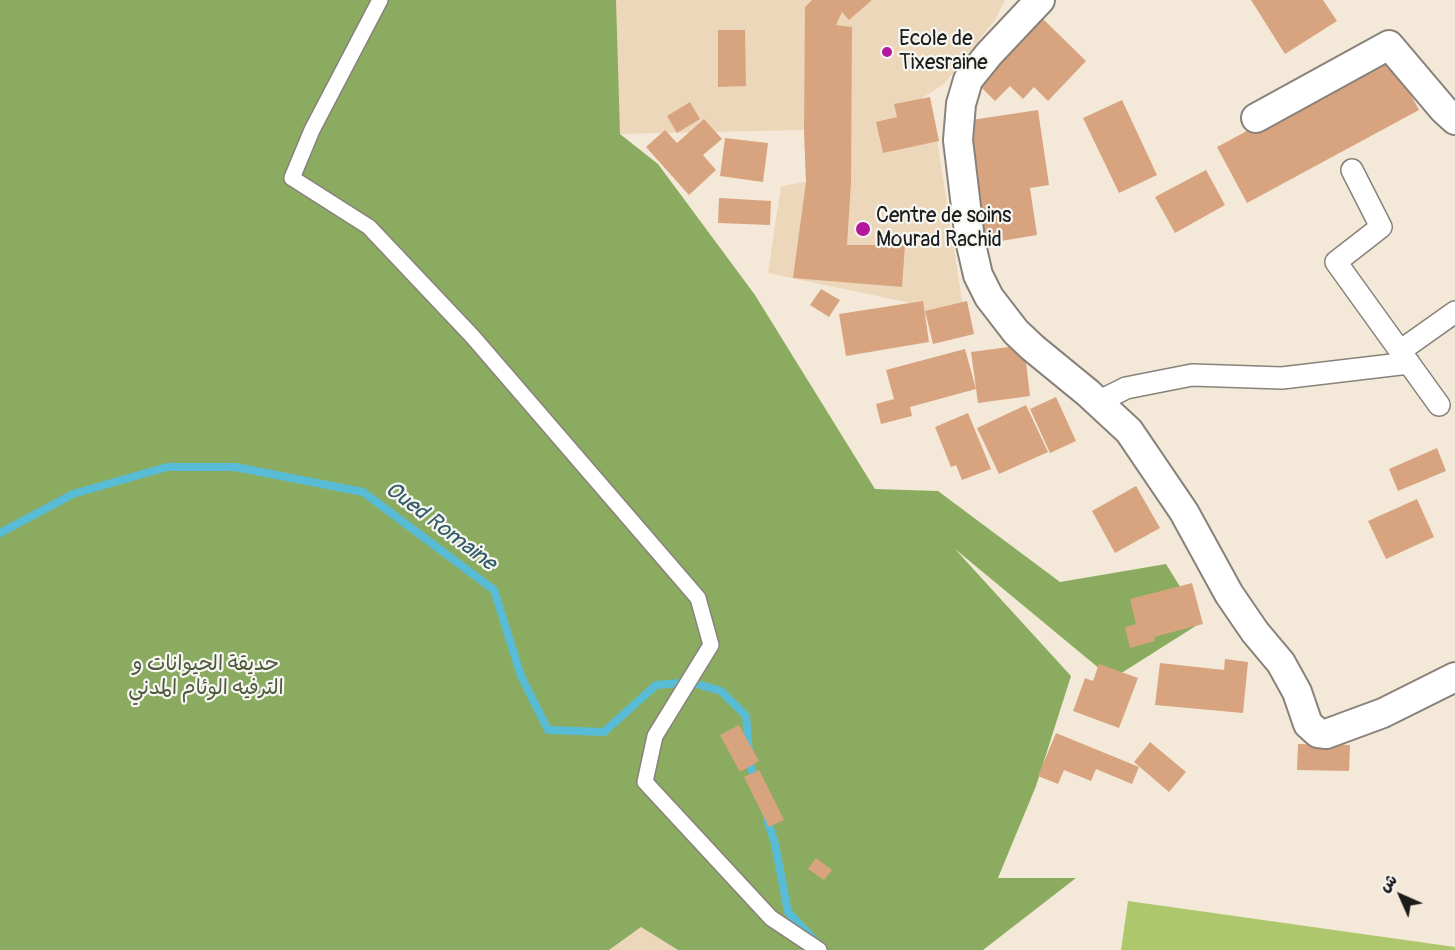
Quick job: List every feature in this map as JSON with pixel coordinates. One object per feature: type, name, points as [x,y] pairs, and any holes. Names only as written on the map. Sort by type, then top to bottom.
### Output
[{"type":"street","points":[[1040,0],[968,80],[961,104],[958,140],[970,240],[978,275],[989,297],[1016,332],[1129,431],[1178,503],[1229,594],[1255,633],[1281,663],[1297,692],[1308,724],[1318,733],[1326,734],[1383,713],[1455,677]]},
{"type":"street","points":[[1256,118],[1389,45],[1455,120]]},
{"type":"street","points":[[1352,170],[1381,227],[1336,262],[1439,405]]},
{"type":"street","points":[[1098,402],[1126,388],[1192,375],[1282,378],[1404,357],[1455,312]]},
{"type":"lane","points":[[380,0],[312,130],[292,178],[369,227],[473,337],[698,598],[711,645],[655,736],[645,782],[771,918],[819,950]]},
{"type":"shaded area","points":[[505,0],[1005,0],[995,20],[944,84],[922,98],[921,109],[932,107],[964,313],[919,318],[920,305],[768,273],[781,186],[806,182],[804,130],[620,134]]},
{"type":"shaded area","points":[[641,927],[678,950],[609,950]]},
{"type":"green space","name":"حديقة الحيوانات و الترفيه الوئام المدني","points":[[0,0],[616,0],[620,134],[658,164],[755,295],[875,489],[938,491],[1060,582],[1166,564],[1202,622],[1112,679],[955,549],[1071,676],[1036,786],[998,878],[1076,878],[983,950],[678,950],[641,927],[609,950],[0,950]]},
{"type":"green space","points":[[1128,901],[1455,947],[1455,950],[1121,950]]},
{"type":"building","points":[[812,0],[872,0],[849,20],[842,12],[836,25],[852,27],[851,183],[847,245],[905,245],[902,287],[793,278],[806,182],[805,7]]},
{"type":"building","points":[[1251,0],[1323,0],[1337,21],[1285,54]]},
{"type":"building","points":[[1042,18],[1086,61],[1048,101],[1034,87],[1023,99],[1010,86],[995,101],[978,84]]},
{"type":"building","points":[[718,30],[745,30],[746,86],[718,87]]},
{"type":"building","points":[[1389,55],[1419,110],[1247,203],[1217,147]]},
{"type":"building","points":[[930,97],[939,141],[883,153],[876,122],[897,117],[894,104]]},
{"type":"building","points":[[1122,100],[1157,175],[1119,193],[1083,118]]},
{"type":"building","points":[[690,102],[700,119],[677,133],[667,116]]},
{"type":"building","points":[[1038,110],[1049,185],[1030,188],[1037,235],[983,244],[965,121]]},
{"type":"building","points":[[704,119],[722,139],[703,155],[716,170],[689,195],[646,147],[665,130],[677,143]]},
{"type":"building","points":[[725,138],[768,143],[763,182],[720,176]]},
{"type":"building","points":[[1206,170],[1225,205],[1175,233],[1155,197]]},
{"type":"building","points":[[719,198],[771,201],[770,225],[718,223]]},
{"type":"building","points":[[821,289],[840,300],[829,317],[810,305]]},
{"type":"building","points":[[923,301],[929,342],[846,356],[839,314]]},
{"type":"building","points":[[967,301],[974,334],[933,344],[925,311]]},
{"type":"building","points":[[1024,345],[1030,396],[978,403],[971,352]]},
{"type":"building","points":[[965,349],[976,389],[910,407],[912,416],[881,424],[876,404],[894,399],[886,370]]},
{"type":"building","points":[[1056,397],[1076,441],[1050,453],[1030,409]]},
{"type":"building","points":[[1026,405],[1048,452],[999,474],[977,428]]},
{"type":"building","points":[[968,413],[991,469],[962,480],[956,465],[951,467],[935,427]]},
{"type":"building","points":[[1437,448],[1446,471],[1398,491],[1389,469]]},
{"type":"building","points":[[1136,486],[1160,528],[1115,553],[1092,511]]},
{"type":"building","points":[[1417,499],[1434,537],[1386,559],[1368,521]]},
{"type":"building","points":[[1192,583],[1203,624],[1154,637],[1155,641],[1130,648],[1125,627],[1136,624],[1130,599]]},
{"type":"building","points":[[1225,659],[1248,662],[1243,713],[1155,705],[1160,663],[1224,670]]},
{"type":"building","points":[[1099,664],[1138,678],[1119,728],[1073,711],[1085,678],[1093,681]]},
{"type":"building","points":[[739,725],[759,761],[740,772],[720,735]]},
{"type":"building","points":[[1056,733],[1139,767],[1132,784],[1096,769],[1091,781],[1064,770],[1058,784],[1038,776]]},
{"type":"building","points":[[1150,742],[1186,772],[1169,792],[1134,762]]},
{"type":"building","points":[[1298,744],[1350,745],[1349,771],[1297,770]]},
{"type":"building","points":[[759,770],[784,820],[769,827],[744,777]]},
{"type":"building","points":[[816,858],[832,870],[824,880],[808,869]]},
{"type":"waterway","name":"Oued Romaine","points":[[0,533],[73,494],[167,467],[235,467],[363,492],[494,590],[521,676],[548,730],[604,732],[656,685],[690,682],[721,691],[746,716],[750,765],[756,783]]},
{"type":"waterway","name":"Oued Romaine","points":[[767,819],[775,844],[788,912],[816,942]]},
{"type":"place","name":"Ecole de Tixesraine","points":[[887,52]]},
{"type":"place","name":"Centre de soins Mourad Rachid","points":[[863,229]]}]
